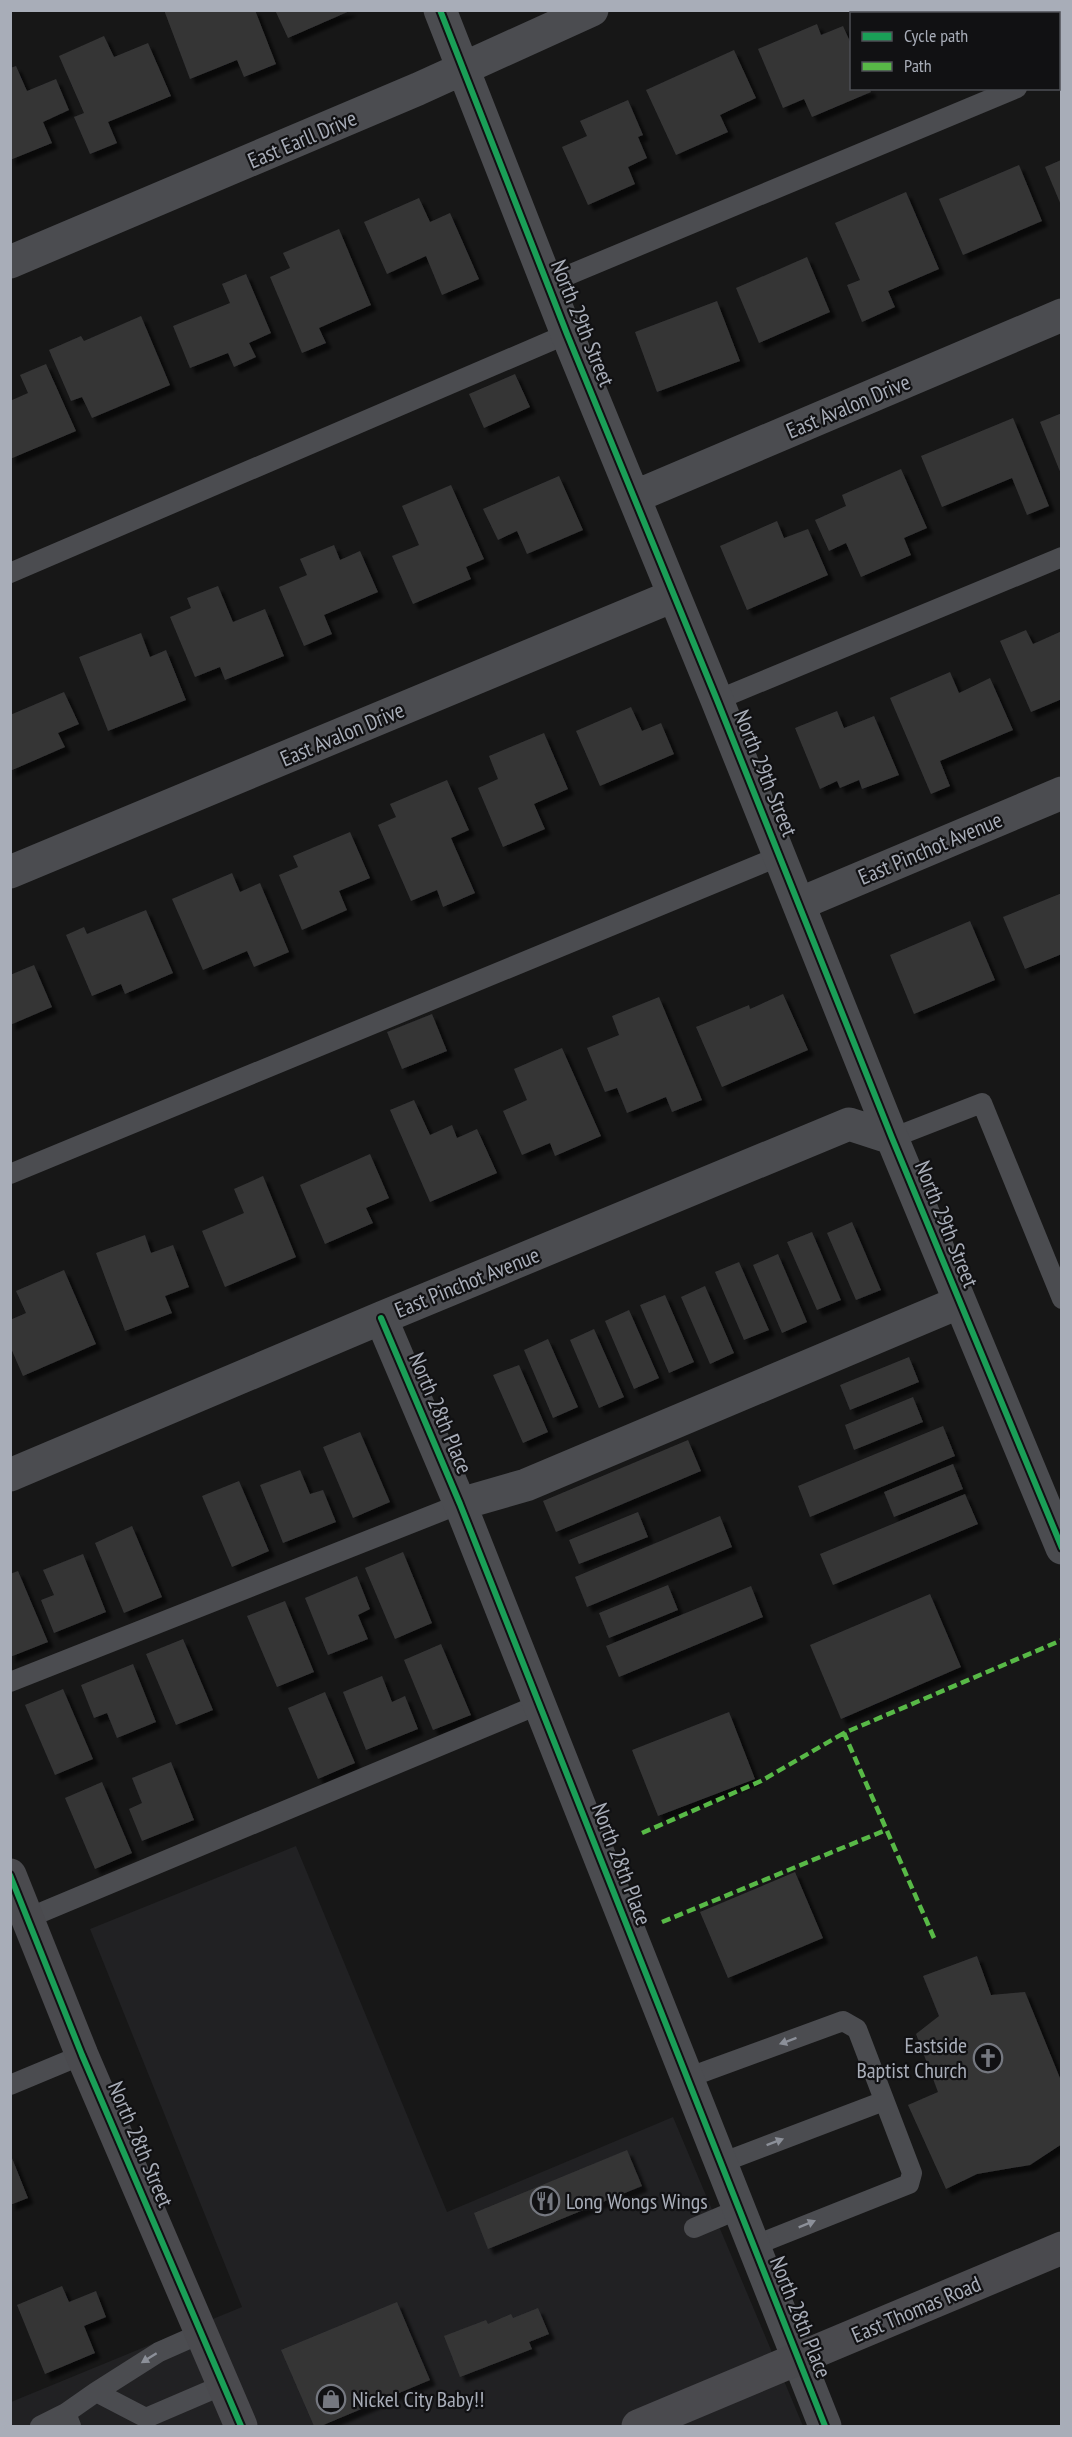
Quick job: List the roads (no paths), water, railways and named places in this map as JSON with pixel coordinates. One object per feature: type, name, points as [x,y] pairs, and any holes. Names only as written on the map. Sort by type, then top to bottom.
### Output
[{"type":"street","name":"North 29th Street","points":[[440,10],[567,334],[717,700],[892,1138],[960,1302],[1050,1486],[1062,1548]]},
{"type":"street","name":"East Earll Drive","points":[[10,262],[464,68],[592,10]]},
{"type":"street","name":"East Avalon Drive","points":[[634,497],[1062,315]]},
{"type":"street","name":"East Avalon Drive","points":[[10,872],[673,596]]},
{"type":"street","name":"East Pinchot Avenue","points":[[799,904],[1062,793]]},
{"type":"street","name":"East Pinchot Avenue","points":[[10,1475],[849,1124],[892,1138]]},
{"type":"street","points":[[460,1504],[526,1485],[960,1302]]},
{"type":"street","name":"North 28th Place","points":[[381,1318],[460,1504],[825,2427]]},
{"type":"street","name":"North 28th Street","points":[[10,1875],[82,2055],[241,2427]]},
{"type":"street","name":"East Thomas Road","points":[[638,2427],[1062,2248]]},
{"type":"lane","points":[[547,284],[1012,90]]},
{"type":"lane","points":[[10,573],[567,334]]},
{"type":"lane","points":[[717,700],[1062,557]]},
{"type":"lane","points":[[10,1174],[780,856]]},
{"type":"lane","points":[[892,1138],[981,1103],[1062,1299]]},
{"type":"lane","points":[[10,1682],[460,1504]]},
{"type":"lane","points":[[28,1918],[540,1704]]},
{"type":"lane","points":[[687,2078],[843,2021],[857,2029],[912,2173],[909,2184],[753,2246]]},
{"type":"lane","points":[[10,2085],[82,2055]]},
{"type":"lane","points":[[721,2163],[884,2101]]},
{"type":"lane","points":[[694,2228],[739,2209]]},
{"type":"lane","points":[[40,2427],[69,2420],[96,2392],[159,2352],[202,2333]]},
{"type":"lane","points":[[96,2392],[146,2418],[224,2385]]},
{"type":"place","name":"Eastside Baptist Church","points":[[988,2058]]},
{"type":"place","name":"Long Wongs Wings","points":[[545,2201]]},
{"type":"place","name":"Nickel City Baby!!","points":[[331,2399]]}]
